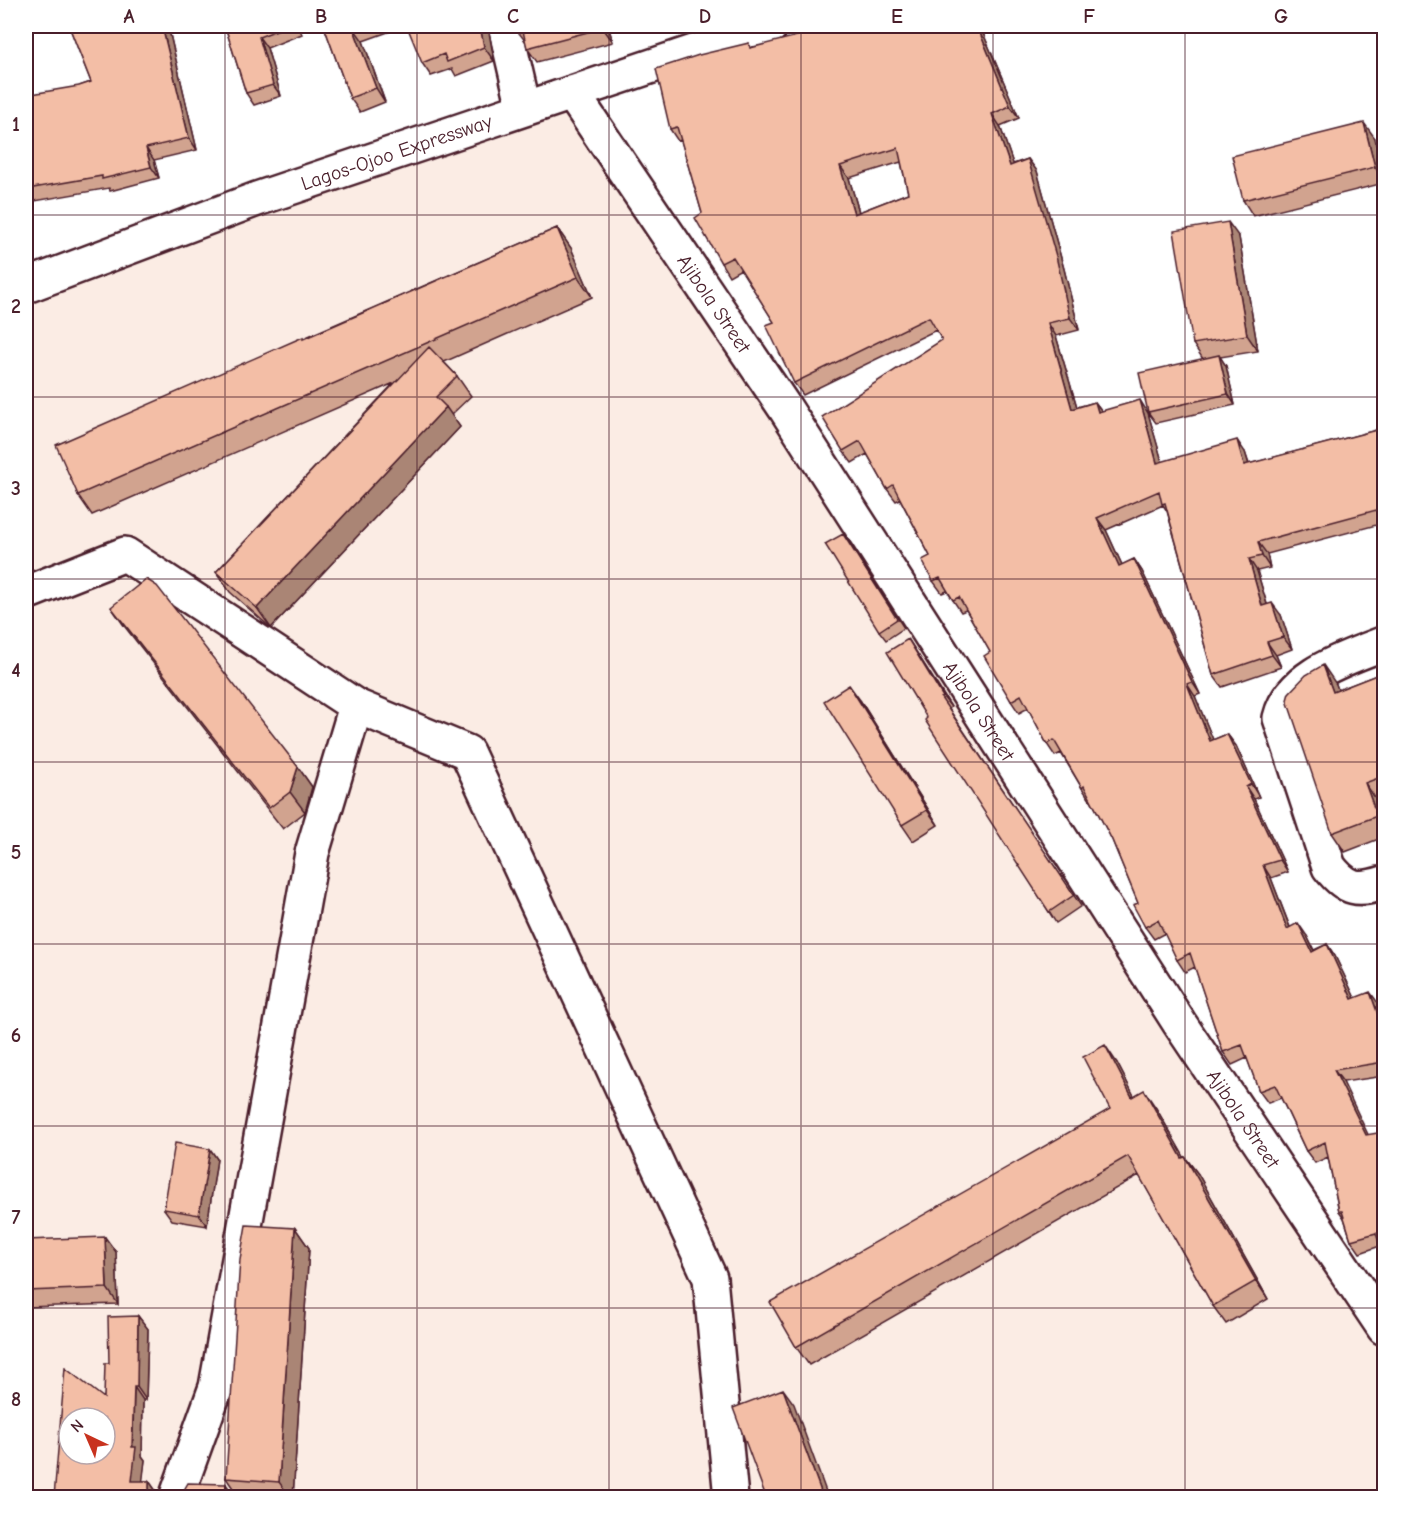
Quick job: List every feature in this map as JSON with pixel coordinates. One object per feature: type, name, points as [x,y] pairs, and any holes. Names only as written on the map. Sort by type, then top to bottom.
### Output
[{"type":"street","points":[[505,26],[524,108]]},
{"type":"street","name":"Lagos-Ojoo Expressway","points":[[26,286],[257,199],[771,26]]},
{"type":"street","name":"Ajibola Street","points":[[572,93],[785,408],[1180,1024],[1384,1328]]},
{"type":"street","points":[[26,593],[125,554],[356,706],[467,752],[710,1278],[731,1497]]},
{"type":"street","points":[[1382,644],[1332,665],[1306,680],[1289,699],[1280,718],[1329,867],[1350,887],[1365,889],[1384,883]]},
{"type":"street","points":[[176,1497],[216,1387],[312,853],[356,706]]},
{"type":"shaded area","points":[[572,93],[1384,1344],[1384,1497],[26,1497],[26,277]]},
{"type":"building","points":[[69,26],[162,26],[189,138],[146,148],[151,167],[102,179],[102,176],[27,189],[26,95],[91,82]]},
{"type":"building","points":[[225,26],[287,26],[259,37],[273,85],[246,93]]},
{"type":"building","points":[[324,26],[358,26],[353,27],[376,88],[350,98]]},
{"type":"building","points":[[407,26],[480,26],[484,47],[447,62],[444,54],[422,63]]},
{"type":"building","points":[[517,26],[602,26],[603,28],[527,48],[523,31],[519,33]]},
{"type":"building","points":[[836,26],[863,26],[865,33],[884,26],[977,26],[1010,106],[992,114],[1010,166],[1028,159],[1056,256],[1070,318],[1048,323],[1072,409],[1095,402],[1098,412],[1140,400],[1157,463],[1237,440],[1244,465],[1384,428],[1384,508],[1258,542],[1262,556],[1249,559],[1262,606],[1272,603],[1283,637],[1267,642],[1272,655],[1213,675],[1165,503],[1162,504],[1159,491],[1097,518],[1119,566],[1134,559],[1192,682],[1187,684],[1210,741],[1227,734],[1251,784],[1246,787],[1280,860],[1263,865],[1287,929],[1298,923],[1312,952],[1327,944],[1352,999],[1370,992],[1382,1026],[1384,1025],[1384,1062],[1334,1070],[1366,1135],[1384,1132],[1384,1260],[1376,1233],[1351,1240],[1342,1211],[1339,1211],[1325,1142],[1306,1151],[1275,1085],[1259,1091],[1242,1045],[1223,1052],[1190,953],[1177,960],[1158,920],[1145,927],[1133,905],[1138,903],[1112,840],[1084,786],[1082,788],[1054,740],[1047,744],[1021,695],[1011,701],[984,656],[990,652],[959,597],[953,600],[940,578],[933,581],[922,560],[930,556],[893,485],[887,489],[860,441],[843,451],[822,417],[942,340],[929,317],[794,383],[766,325],[774,322],[733,257],[721,263],[695,218],[702,213],[677,127],[670,129],[656,69],[699,55],[749,43],[750,48]],"holes":[[[898,148],[908,193],[854,214],[840,166]]]},
{"type":"building","points":[[1364,123],[1375,167],[1243,200],[1232,156]]},
{"type":"building","points":[[1228,222],[1247,335],[1193,344],[1174,231]]},
{"type":"building","points":[[557,228],[578,277],[78,495],[56,445]]},
{"type":"building","points":[[429,347],[457,376],[436,397],[446,407],[257,608],[216,572]]},
{"type":"building","points":[[1219,355],[1228,394],[1148,412],[1139,373]]},
{"type":"building","points":[[843,534],[897,619],[879,631],[825,544]]},
{"type":"building","points":[[146,579],[157,586],[298,767],[290,792],[269,808],[111,607]]},
{"type":"building","points":[[908,639],[943,697],[941,698],[1074,895],[1049,912],[925,720],[927,718],[887,652]]},
{"type":"building","points":[[1323,665],[1333,692],[1384,672],[1384,776],[1365,783],[1377,816],[1332,833],[1287,700],[1289,693],[1306,675]]},
{"type":"building","points":[[849,685],[927,810],[902,825],[824,701]]},
{"type":"building","points":[[1105,1045],[1132,1097],[1144,1090],[1256,1281],[1213,1306],[1128,1156],[796,1347],[770,1302],[1110,1109],[1083,1057]]},
{"type":"building","points":[[175,1143],[210,1149],[199,1215],[164,1209]]},
{"type":"building","points":[[246,1225],[295,1228],[279,1482],[226,1478],[240,1259]]},
{"type":"building","points":[[105,1237],[107,1288],[26,1291],[26,1240]]},
{"type":"building","points":[[138,1316],[137,1387],[134,1387],[132,1447],[136,1447],[132,1481],[149,1481],[149,1489],[153,1497],[54,1497],[57,1462],[57,1466],[117,1466],[117,1406],[62,1406],[65,1368],[104,1398],[105,1363],[109,1363],[108,1317]]},
{"type":"building","points":[[783,1389],[823,1497],[766,1497],[733,1408]]},
{"type":"building","points":[[188,1483],[226,1484],[225,1497],[180,1497]]}]
